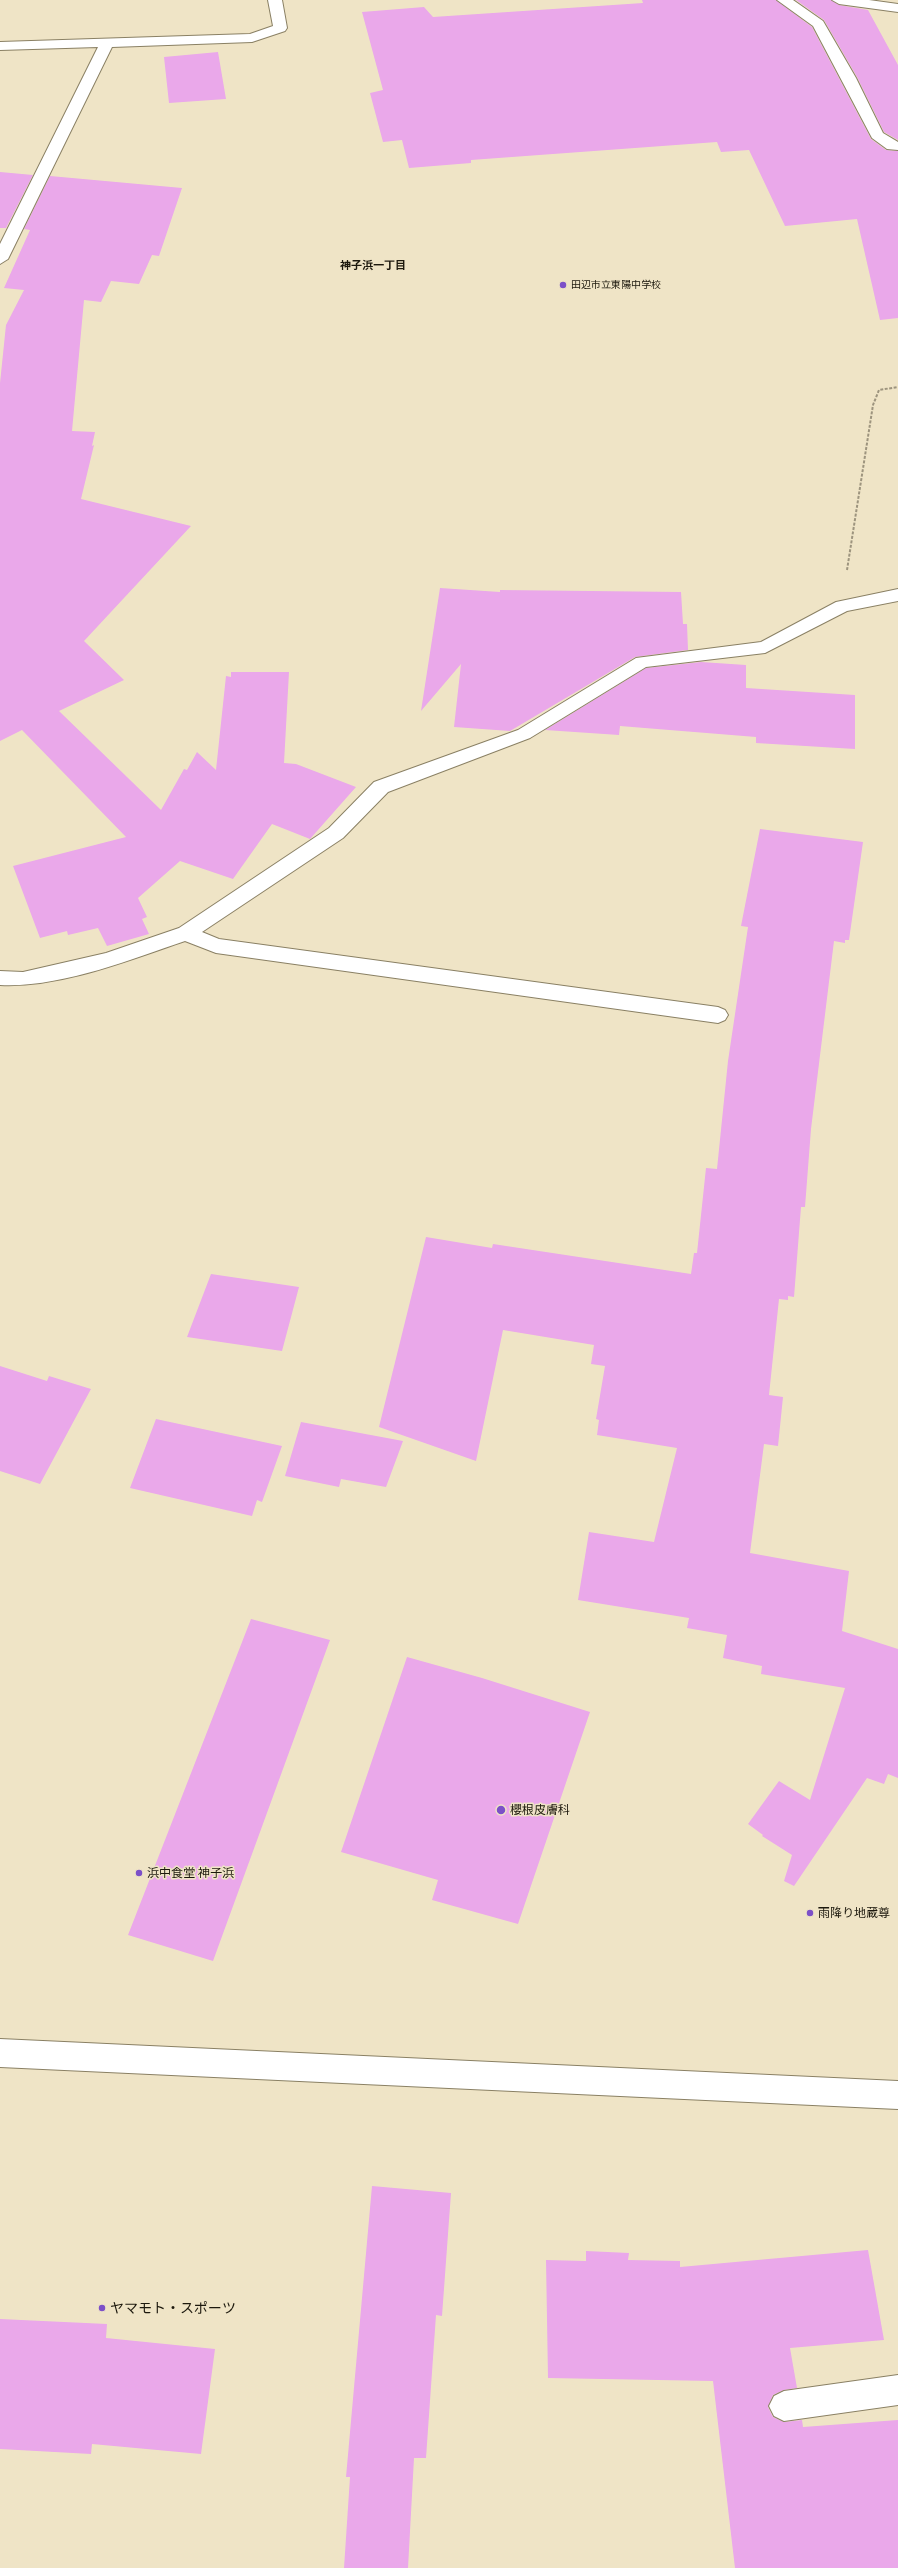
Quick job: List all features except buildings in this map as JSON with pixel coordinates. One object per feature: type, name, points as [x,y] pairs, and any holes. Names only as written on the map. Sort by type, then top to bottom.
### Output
[{"type":"street","points":[[0,46],[252,38],[280,28],[275,0]]},
{"type":"street","points":[[784,0],[818,24],[849,78],[877,135],[892,146],[898,146]]},
{"type":"street","points":[[839,0],[898,8]]},
{"type":"street","points":[[0,259],[107,43]]},
{"type":"street","points":[[0,978],[23,979],[109,960],[186,934],[336,833],[381,787],[524,734],[642,662],[765,647],[842,606],[898,595]]},
{"type":"street","points":[[186,934],[216,946],[718,1015]]},
{"type":"street","points":[[0,2053],[898,2095]]},
{"type":"street","points":[[784,2406],[898,2390]]},
{"type":"path","points":[[842,606],[873,405],[879,390],[898,387]]},
{"type":"place","name":"田辺市立東陽中学校","points":[[563,285]]},
{"type":"place","name":"櫻根皮膚科","points":[[501,1810]]},
{"type":"place","name":"浜中食堂 神子浜","points":[[139,1873]]},
{"type":"place","name":"雨降り地蔵尊","points":[[810,1913]]},
{"type":"place","name":"ヤマモト・スポーツ","points":[[102,2308]]},
{"type":"district","name":"神子浜一丁目","points":[[373,265]]}]
